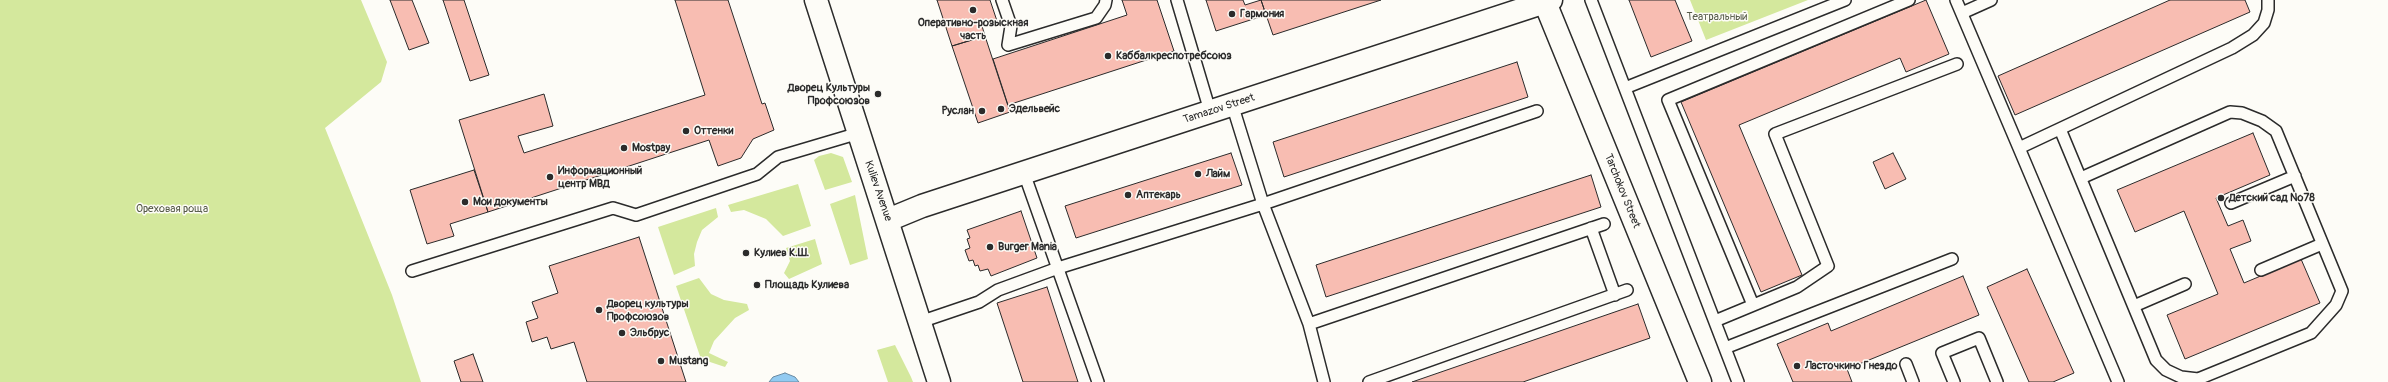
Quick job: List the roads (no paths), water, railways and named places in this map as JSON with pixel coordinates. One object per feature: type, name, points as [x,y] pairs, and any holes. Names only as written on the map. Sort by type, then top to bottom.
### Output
[{"type":"street","name":"Kuliev Avenue","points":[[816,0],[939,382]]},
{"type":"street","name":"Tamazov Street","points":[[888,220],[922,206],[1547,1]]},
{"type":"street","name":"Tarchokov Street","points":[[1547,1],[1700,382]]},
{"type":"lane","points":[[1002,0],[1011,26],[1008,45],[1096,18],[1105,5],[1106,0]]},
{"type":"lane","points":[[1177,0],[1210,112]]},
{"type":"lane","points":[[1591,0],[1738,382]]},
{"type":"lane","points":[[1625,88],[1845,0]]},
{"type":"lane","points":[[1753,305],[1668,100],[1909,0]]},
{"type":"lane","points":[[1956,0],[2118,382]]},
{"type":"lane","points":[[1962,13],[1991,0]]},
{"type":"lane","points":[[2020,148],[2232,48],[2253,34],[2264,23],[2268,10],[2268,0]]},
{"type":"lane","points":[[1715,321],[1797,287],[1828,266],[1775,134],[1957,64]]},
{"type":"lane","points":[[1232,104],[1263,204],[1309,324],[1324,382]]},
{"type":"lane","points":[[920,322],[979,302],[998,290],[1058,268],[1263,204],[1537,111]]},
{"type":"lane","points":[[2060,129],[2156,360],[2166,370],[2182,378],[2198,379],[2311,333],[2336,305],[2342,291],[2276,131],[2262,121],[2242,112],[2230,112],[2081,178]]},
{"type":"lane","points":[[412,271],[613,208],[636,215],[756,174],[778,157],[859,133]]},
{"type":"lane","points":[[1024,173],[1098,382]]},
{"type":"lane","points":[[2231,202],[2295,176]]},
{"type":"lane","points":[[1309,324],[1604,224]]},
{"type":"lane","points":[[1591,228],[1615,295]]},
{"type":"lane","points":[[2261,270],[2322,244]]},
{"type":"lane","points":[[1726,348],[1952,259]]},
{"type":"lane","points":[[2134,306],[2184,284]]},
{"type":"lane","points":[[1369,382],[1627,290]]},
{"type":"lane","points":[[1954,382],[1942,353],[1979,338],[1997,382]]},
{"type":"lane","points":[[1906,364],[1913,382]]},
{"type":"water","points":[[785,373],[795,377],[799,382],[769,382],[773,377]]},
{"type":"place","name":"Оперативно-розыскная часть","points":[[973,10]]},
{"type":"place","name":"Гармония","points":[[1232,14]]},
{"type":"place","name":"Каббалкреспотребсоюз","points":[[1108,56]]},
{"type":"place","name":"Дворец Культуры Профсоюзов","points":[[878,94]]},
{"type":"place","name":"Эдельвейс","points":[[1001,109]]},
{"type":"place","name":"Руслан","points":[[982,111]]},
{"type":"place","name":"Оттенки","points":[[686,131]]},
{"type":"place","name":"Mostpay","points":[[624,148]]},
{"type":"place","name":"Лайм","points":[[1198,174]]},
{"type":"place","name":"Информационный центр МВД","points":[[550,177]]},
{"type":"place","name":"Аптекарь","points":[[1128,195]]},
{"type":"place","name":"Детский сад №78","points":[[2221,198]]},
{"type":"place","name":"Мои документы","points":[[465,202]]},
{"type":"place","name":"Burger Mania","points":[[990,247]]},
{"type":"place","name":"Кулиев К.Ш.","points":[[746,253]]},
{"type":"place","name":"Площадь Кулиева","points":[[757,285]]},
{"type":"place","name":"Дворец культуры Профсоюзов","points":[[599,310]]},
{"type":"place","name":"Эльбрус","points":[[622,333]]},
{"type":"place","name":"Mustang","points":[[661,361]]},
{"type":"place","name":"Ласточкино Гнездо","points":[[1797,366]]},
{"type":"park label","name":"Театральный","points":[[1717,17]]},
{"type":"park label","name":"Ореховая роща","points":[[172,209]]}]
